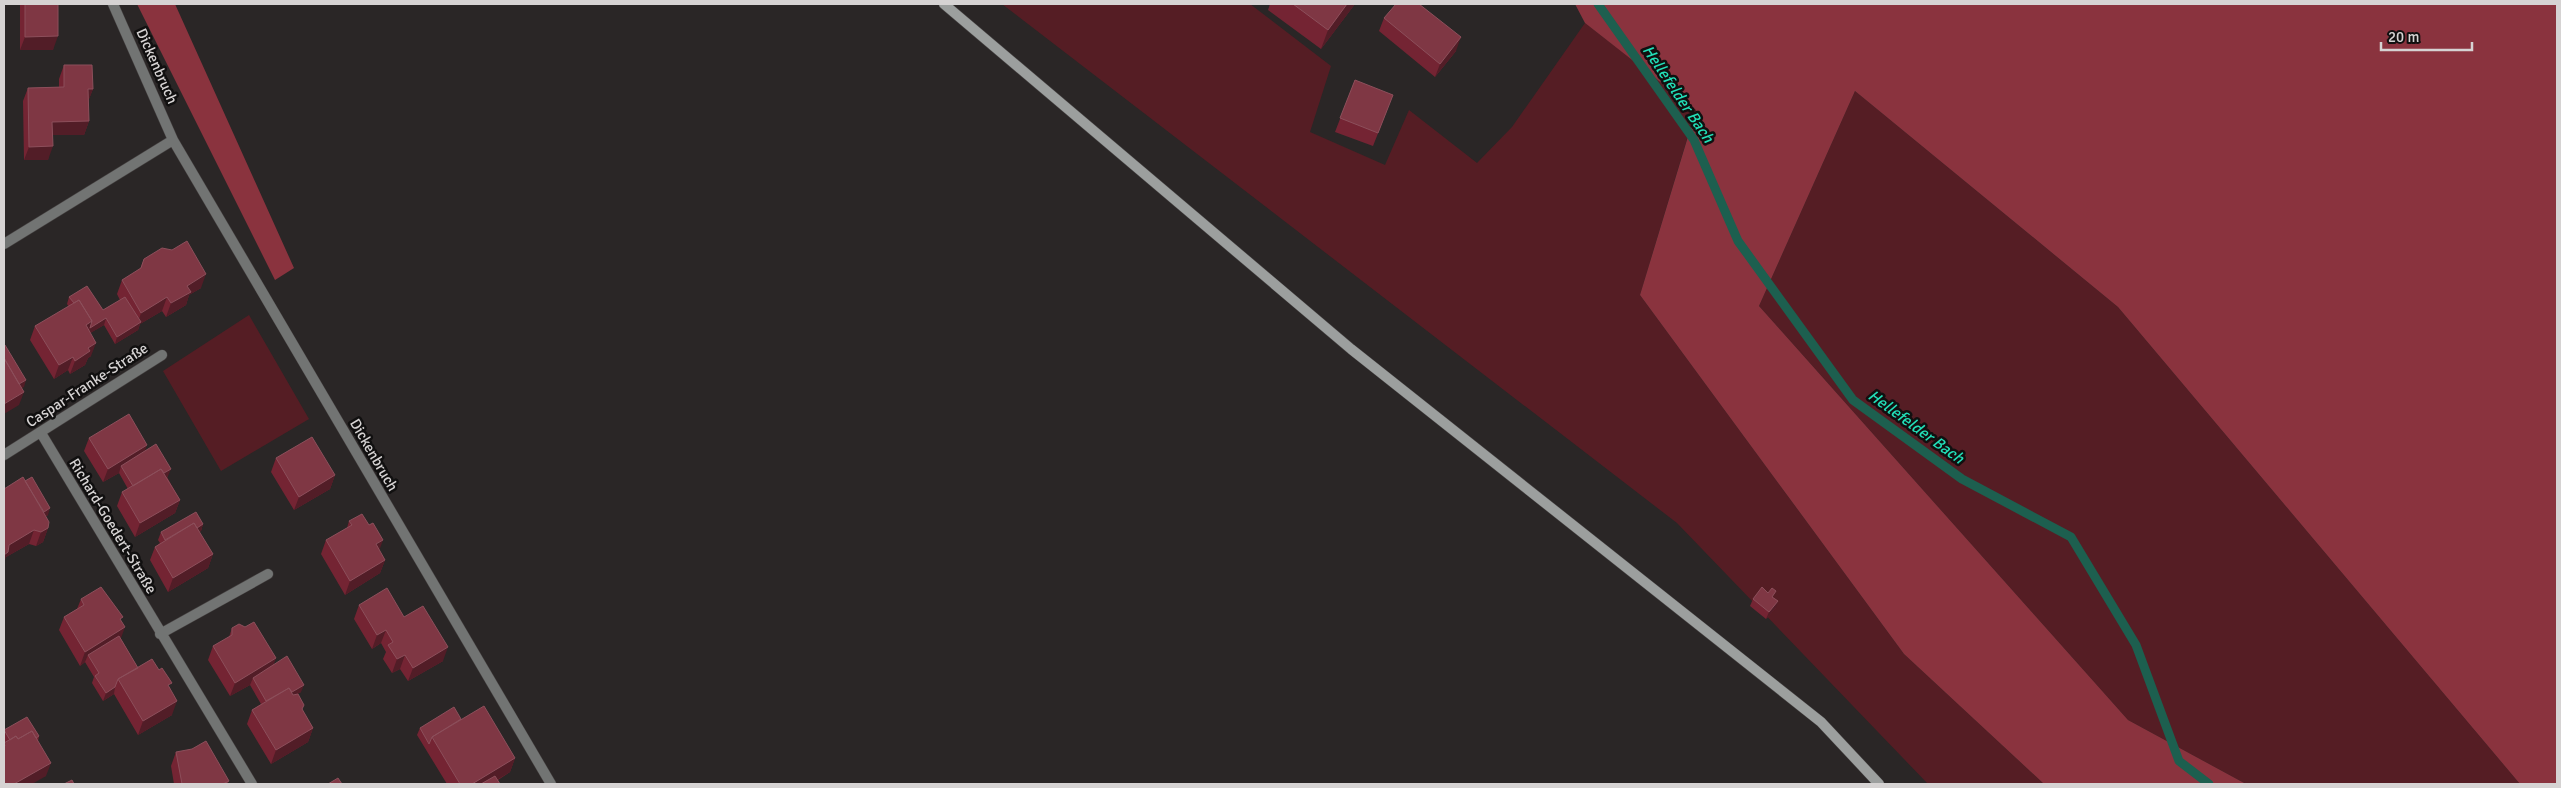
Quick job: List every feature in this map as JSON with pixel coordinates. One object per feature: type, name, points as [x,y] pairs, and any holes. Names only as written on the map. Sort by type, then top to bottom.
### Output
[{"type":"main road","points":[[944,4],[1045,92],[1351,349],[1821,722],[1879,784]]},
{"type":"street","name":"Dickenbruch","points":[[113,4],[173,140],[551,784]]},
{"type":"street","points":[[4,244],[173,140]]},
{"type":"street","name":"Caspar-Franke-Straße","points":[[4,455],[162,355]]},
{"type":"street","name":"Richard-Goedert-Straße","points":[[41,433],[160,634],[252,784]]},
{"type":"street","points":[[160,634],[268,574]]},
{"type":"shaded area","points":[[137,4],[175,4],[294,268],[275,280]]},
{"type":"shaded area","points":[[1002,4],[1250,4],[1331,66],[1310,132],[1385,165],[1409,110],[1477,163],[1512,127],[1585,23],[1696,109],[1640,295],[1904,654],[2044,784],[1928,784],[1677,523]]},
{"type":"shaded area","points":[[1575,4],[2557,4],[2557,784],[2520,784],[2118,307],[1855,91],[1759,306],[2128,720],[2246,784],[2044,784],[1904,654],[1640,295],[1696,110],[1585,23]]},
{"type":"shaded area","points":[[1855,91],[2118,307],[2520,784],[2246,784],[2128,720],[1759,306]]},
{"type":"shaded area","points":[[249,315],[309,419],[221,471],[163,371]]},
{"type":"building","points":[[25,4],[58,4],[58,36],[25,37]]},
{"type":"building","points":[[1293,4],[1347,4],[1328,30]]},
{"type":"building","points":[[1396,4],[1419,4],[1461,37],[1440,64],[1384,18]]},
{"type":"building","points":[[64,65],[92,65],[93,89],[88,89],[89,121],[52,122],[53,146],[29,147],[28,88],[64,87]]},
{"type":"building","points":[[1355,80],[1393,95],[1378,133],[1340,118]]},
{"type":"building","points":[[187,241],[206,274],[187,286],[191,292],[171,303],[167,297],[141,313],[122,280],[141,268],[144,259],[162,248],[172,250]]},
{"type":"building","points":[[87,286],[103,310],[125,297],[141,322],[117,337],[106,318],[90,328],[92,321],[79,300],[74,303],[69,297]]},
{"type":"building","points":[[79,300],[92,321],[86,325],[96,343],[88,348],[90,351],[75,361],[73,357],[59,365],[35,326]]},
{"type":"building","points":[[5,345],[26,380],[19,384],[4,358]]},
{"type":"building","points":[[4,358],[24,392],[4,404]]},
{"type":"building","points":[[129,414],[147,445],[108,469],[89,438]]},
{"type":"building","points":[[312,437],[335,475],[299,497],[276,458]]},
{"type":"building","points":[[156,444],[171,469],[164,473],[161,469],[133,486],[121,466]]},
{"type":"building","points":[[161,469],[180,500],[140,523],[122,492]]},
{"type":"building","points":[[23,477],[49,522],[48,528],[41,532],[34,530],[9,545],[8,552],[4,555],[4,489]]},
{"type":"building","points":[[32,477],[50,508],[44,512],[25,481]]},
{"type":"building","points":[[196,512],[203,524],[197,528],[194,523],[165,540],[161,532]]},
{"type":"building","points":[[362,514],[369,525],[373,523],[383,540],[376,544],[385,560],[350,581],[326,540],[352,525],[349,521]]},
{"type":"building","points":[[194,523],[213,554],[173,578],[155,547]]},
{"type":"building","points":[[101,587],[123,617],[120,619],[125,627],[85,652],[64,617],[84,605],[81,599]]},
{"type":"building","points":[[1762,587],[1768,593],[1772,588],[1776,591],[1772,597],[1778,601],[1769,612],[1753,599]]},
{"type":"building","points":[[387,588],[404,617],[423,606],[448,647],[413,668],[405,655],[397,659],[388,645],[393,642],[386,630],[377,635],[359,605]]},
{"type":"building","points":[[254,622],[276,658],[235,683],[213,646],[232,635],[232,628],[239,624],[245,627]]},
{"type":"building","points":[[119,636],[138,668],[118,679],[115,687],[106,693],[95,676],[99,673],[88,655]]},
{"type":"building","points":[[287,656],[304,685],[292,692],[289,688],[266,701],[253,678]]},
{"type":"building","points":[[152,659],[159,670],[162,668],[172,683],[168,685],[177,701],[143,721],[118,679]]},
{"type":"building","points":[[289,688],[293,695],[298,694],[304,705],[302,709],[313,728],[276,750],[252,710]]},
{"type":"building","points":[[484,706],[515,758],[472,784],[460,784],[432,737]]},
{"type":"building","points":[[454,707],[461,719],[432,737],[429,744],[420,728]]},
{"type":"building","points":[[27,717],[39,736],[36,738],[32,731],[18,739],[16,736],[10,740],[4,730]]},
{"type":"building","points":[[32,731],[51,763],[14,784],[4,784],[4,743],[16,736],[18,739]]},
{"type":"building","points":[[206,741],[229,781],[223,784],[182,784],[176,752],[192,749]]},
{"type":"building","points":[[495,776],[500,784],[481,784]]},
{"type":"building","points":[[338,778],[342,784],[328,784]]},
{"type":"building","points":[[72,780],[74,784],[64,784]]},
{"type":"waterway","name":"Hellefelder Bach","points":[[1598,4],[1694,140],[1738,241],[1853,400],[1962,479],[2071,537],[2136,645],[2179,761],[2209,784]]}]
